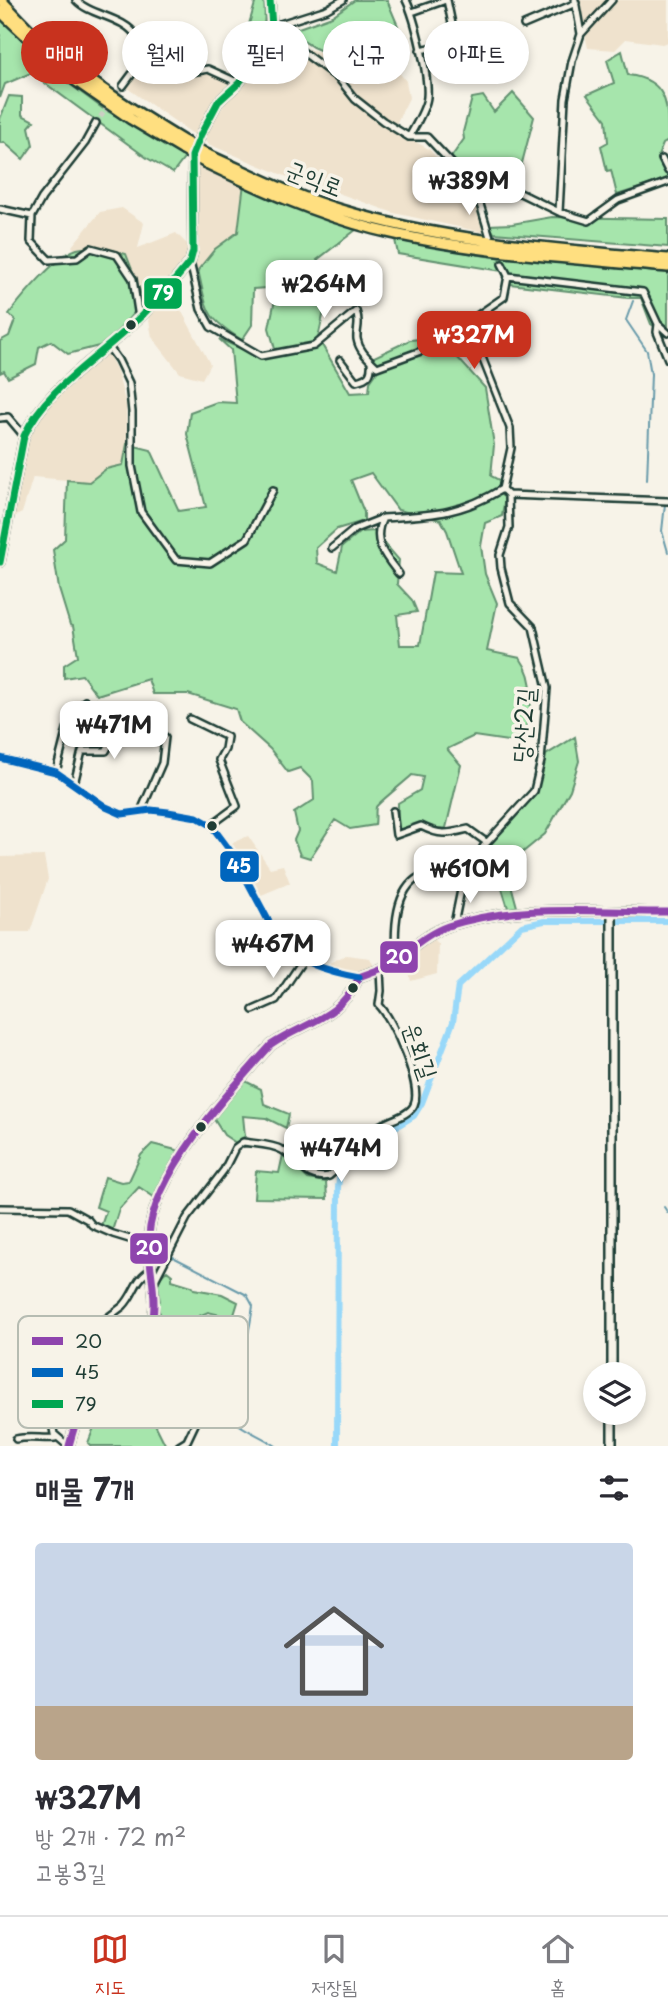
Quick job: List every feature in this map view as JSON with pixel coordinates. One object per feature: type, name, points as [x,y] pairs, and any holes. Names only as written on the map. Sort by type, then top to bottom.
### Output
[{"type":"highway","name":"군익로","points":[[1,0],[48,48],[184,146]]},
{"type":"highway","name":"군익로","points":[[0,11],[69,76],[131,119],[244,181],[324,213],[393,233],[512,253],[668,267]]},
{"type":"highway","name":"군익로","points":[[207,159],[338,209],[411,228],[502,244],[668,259]]},
{"type":"street","points":[[76,0],[82,7],[111,17],[122,25]]},
{"type":"street","points":[[270,0],[274,21]]},
{"type":"street","points":[[290,21],[327,9],[343,0]]},
{"type":"street","points":[[406,0],[412,12],[427,98],[410,137]]},
{"type":"street","points":[[412,12],[447,0],[456,43],[420,50]]},
{"type":"street","points":[[559,212],[565,99],[572,61],[581,34],[612,0]]},
{"type":"street","points":[[529,23],[575,1],[581,34]]},
{"type":"street","points":[[309,56],[340,79],[355,99],[383,121],[410,137],[427,137],[475,188],[490,237]]},
{"type":"street","points":[[0,562],[24,436],[31,420],[48,398],[139,319],[190,262],[193,251],[192,156],[218,102],[238,84]]},
{"type":"street","points":[[96,123],[85,143],[42,198],[32,216],[31,241],[49,260],[77,258],[91,248],[117,255],[133,279],[139,319]]},
{"type":"street","points":[[662,159],[668,171]]},
{"type":"street","points":[[475,188],[520,193],[559,212],[589,220],[618,200],[668,182]]},
{"type":"street","points":[[0,209],[32,216]]},
{"type":"street","points":[[190,262],[201,309],[211,327],[261,356],[314,346],[356,311],[360,321],[357,339],[364,355],[377,367],[429,348],[449,349]]},
{"type":"street","points":[[502,264],[508,276],[504,297],[478,315],[472,332],[510,428],[511,448],[502,489]]},
{"type":"street","points":[[508,276],[643,292],[658,324],[668,333]]},
{"type":"street","points":[[658,324],[657,332],[668,359]]},
{"type":"street","points":[[108,346],[129,383],[132,466],[141,512],[176,560],[210,563],[247,539],[272,490]]},
{"type":"street","points":[[340,360],[356,381],[369,377],[372,372],[371,361]]},
{"type":"street","points":[[0,418],[8,417],[24,436]]},
{"type":"street","points":[[502,489],[508,495],[668,501]]},
{"type":"street","points":[[332,548],[355,529],[383,518],[442,515],[502,489]]},
{"type":"street","name":"당산2길","points":[[454,925],[461,890],[479,863],[486,842],[534,791],[541,761],[547,688],[533,627],[510,603],[501,568],[500,555],[509,527],[508,495]]},
{"type":"street","points":[[383,518],[378,527],[381,551],[399,574]]},
{"type":"street","points":[[55,772],[67,729],[77,728],[87,713],[85,701]]},
{"type":"street","points":[[74,784],[82,751],[106,751],[112,742],[109,709],[119,706]]},
{"type":"street","points":[[190,719],[227,737],[219,760],[237,806],[211,825]]},
{"type":"street","points":[[141,811],[162,763],[165,737]]},
{"type":"street","points":[[0,758],[55,772],[106,807],[122,814],[141,811],[182,814],[197,817],[211,825],[234,856],[277,937],[290,953],[322,968],[359,977],[380,969],[435,932],[507,913],[532,910],[612,914],[668,912]]},
{"type":"street","points":[[393,811],[396,835],[421,826],[444,835],[468,829],[486,842]]},
{"type":"street","points":[[396,958],[394,925],[403,891],[422,875],[449,872],[469,877]]},
{"type":"street","points":[[612,914],[612,1362]]},
{"type":"street","points":[[253,1010],[276,1000],[303,960]]},
{"type":"street","name":"운회길","points":[[153,1284],[187,1218],[243,1142],[281,1149],[310,1175],[329,1177],[364,1136],[407,1112],[414,1105],[414,1083],[398,1036],[387,1013],[379,1006],[380,969]]},
{"type":"street","name":"운회길","points":[[153,1316],[155,1308],[149,1245],[151,1221],[164,1186],[221,1101],[271,1045],[318,1021],[341,1005],[354,990],[359,977]]},
{"type":"street","points":[[0,1208],[68,1209],[92,1225],[149,1245]]},
{"type":"street","points":[[110,1316],[130,1298],[142,1274],[151,1270]]},
{"type":"street","points":[[612,1425],[612,1446]]},
{"type":"street","points":[[53,1428],[55,1437]]},
{"type":"street","name":"운회길","points":[[68,1446],[74,1428]]},
{"type":"street","points":[[179,1446],[187,1441],[193,1428]]},
{"type":"street","points":[[16,1439],[27,1436],[38,1439],[55,1437],[68,1446]]},
{"type":"street","points":[[187,1441],[194,1446]]},
{"type":"shaded area","points":[[577,0],[668,0],[668,42],[662,44],[626,39],[615,50],[588,48]]},
{"type":"shaded area","points":[[309,49],[323,53],[323,84],[407,84],[409,98],[393,130],[429,149],[444,166],[448,162],[473,190],[486,233],[394,213],[338,193],[314,188],[208,144],[205,136],[239,84],[309,84]]},
{"type":"shaded area","points":[[210,66],[222,71],[222,84],[232,84],[196,136],[127,88],[129,84],[208,84]]},
{"type":"shaded area","points":[[198,161],[244,186],[238,232],[215,249],[198,270],[193,264]]},
{"type":"shaded area","points":[[122,208],[144,223],[138,248],[176,233],[189,246],[188,258],[158,294],[144,301],[126,254],[104,248],[75,250],[72,246],[100,212]]},
{"type":"shaded area","points":[[162,302],[181,310],[210,364],[202,379],[180,373],[152,337],[148,315]]},
{"type":"shaded area","points":[[107,351],[117,371],[126,405],[127,444],[123,465],[106,469],[89,482],[33,477],[22,513],[14,517],[34,421]]},
{"type":"shaded area","points":[[248,836],[270,868],[283,865],[290,883],[259,896],[232,843]]},
{"type":"shaded area","points":[[44,856],[48,879],[30,932],[0,932],[0,857]]},
{"type":"shaded area","points":[[433,939],[438,944],[437,974],[411,981],[407,965],[402,959]]},
{"type":"shaded area","points":[[346,955],[370,958],[375,968],[360,973],[325,965]]},
{"type":"green space","points":[[256,0],[264,0],[265,21],[250,21]]},
{"type":"green space","points":[[355,0],[387,0],[396,21],[323,21],[323,51],[310,46],[309,24],[332,16]]},
{"type":"green space","points":[[0,17],[21,39],[21,77],[5,84],[0,98]]},
{"type":"green space","points":[[622,51],[628,75],[651,82],[663,96],[668,141],[663,144],[658,156],[668,170],[668,179],[617,195],[601,146],[608,142],[606,120],[587,95],[614,83],[607,60]]},
{"type":"green space","points":[[46,84],[70,84],[102,108],[186,156],[173,173],[147,158]]},
{"type":"green space","points":[[513,93],[534,117],[516,186],[477,186],[450,159],[464,139],[463,132],[472,98],[483,96],[494,112]]},
{"type":"green space","points":[[9,96],[22,97],[22,115],[34,121],[29,127],[33,145],[23,159],[4,142],[0,143],[0,119]]},
{"type":"green space","points":[[244,183],[357,229],[317,260],[343,292],[326,302],[318,338],[350,393],[369,392],[370,382],[377,372],[372,358],[410,340],[439,337],[485,388],[494,445],[491,476],[501,481],[501,495],[505,498],[502,516],[485,523],[481,546],[485,574],[497,603],[487,651],[520,658],[529,678],[531,699],[522,743],[474,736],[447,749],[461,765],[446,828],[398,830],[398,803],[420,790],[423,777],[412,775],[376,807],[375,825],[350,829],[335,820],[310,858],[300,855],[294,840],[298,831],[294,813],[314,800],[313,781],[300,768],[288,772],[270,749],[240,722],[236,709],[188,694],[153,694],[148,679],[97,695],[82,675],[64,678],[64,665],[78,656],[73,626],[70,625],[59,589],[53,550],[65,539],[67,480],[89,482],[106,469],[123,465],[127,444],[151,450],[179,511],[206,507],[187,434],[190,412],[217,402],[236,403],[231,350],[219,339],[264,359],[277,356],[269,328],[276,295],[267,288],[253,289],[252,325],[242,340],[214,318],[206,304],[198,270],[215,249],[238,232]],"holes":[[[371,473],[398,510],[441,520],[461,573],[433,572],[420,645],[400,645],[397,615],[417,612],[412,600],[397,584],[399,560],[374,531],[360,532],[342,547],[337,571],[317,563],[316,548],[337,529],[364,521],[364,512],[351,480]]]},
{"type":"green space","points":[[552,217],[668,219],[668,247],[494,233],[489,225]]},
{"type":"green space","points":[[395,240],[486,256],[668,273],[668,335],[651,324],[641,298],[510,284],[502,271],[398,254]]},
{"type":"green space","points":[[80,248],[104,248],[126,254],[144,301],[113,337],[99,346],[68,354],[51,341],[39,347],[36,364],[8,378],[4,371],[0,373],[0,341],[9,336],[15,320],[9,314],[22,298],[40,277],[69,253]]},
{"type":"green space","points":[[575,737],[579,761],[570,790],[545,834],[506,866],[517,907],[508,908],[489,846],[538,787],[546,755]]},
{"type":"green space","points":[[243,1080],[261,1089],[264,1104],[289,1114],[286,1128],[266,1118],[243,1116],[245,1136],[236,1143],[224,1135],[212,1116]]},
{"type":"green space","points":[[152,1144],[180,1151],[154,1197],[139,1187],[119,1209],[112,1231],[101,1226],[106,1211],[96,1207],[105,1177],[121,1182],[129,1181],[141,1155]]},
{"type":"green space","points":[[283,1155],[308,1179],[326,1182],[327,1199],[254,1198],[256,1171],[279,1173]]},
{"type":"green space","points":[[167,1271],[172,1275],[172,1280],[194,1289],[222,1294],[238,1302],[234,1316],[208,1312],[199,1316],[158,1316],[160,1313],[156,1305],[160,1301],[158,1289],[163,1274]]},
{"type":"green space","points":[[94,1428],[157,1428],[166,1446],[91,1446],[88,1443]]},
{"type":"waterway","points":[[633,301],[626,320],[647,351],[651,374],[647,480]]},
{"type":"waterway","points":[[665,504],[662,531],[668,552]]},
{"type":"waterway","points":[[337,1446],[340,1173],[358,1150],[414,1116],[422,1103],[453,1022],[458,986],[522,926],[544,921],[668,921]]},
{"type":"waterway","points":[[664,1207],[668,1213]]},
{"type":"waterway","points":[[173,1257],[247,1295],[253,1306],[248,1333]]},
{"type":"waterway","points":[[244,1428],[276,1446]]},
{"type":"tunnel","points":[[96,123],[123,86]]},
{"type":"transit line","name":"79","points":[[0,562],[24,436],[33,420],[55,392],[142,316],[190,262],[193,251],[192,156],[218,102],[239,83],[264,49],[272,27],[270,0]]},
{"type":"transit line","name":"45","points":[[0,758],[56,772],[106,807],[122,814],[151,810],[168,812],[197,817],[211,825],[234,856],[277,937],[285,946],[314,965],[359,977]]},
{"type":"transit line","name":"20","points":[[153,1316],[149,1249],[153,1212],[178,1160],[196,1134],[271,1045],[332,1011],[351,991],[359,977],[389,964],[430,935],[448,926],[530,911],[668,912]]},
{"type":"transit line","name":"20","points":[[69,1446],[75,1428]]}]
